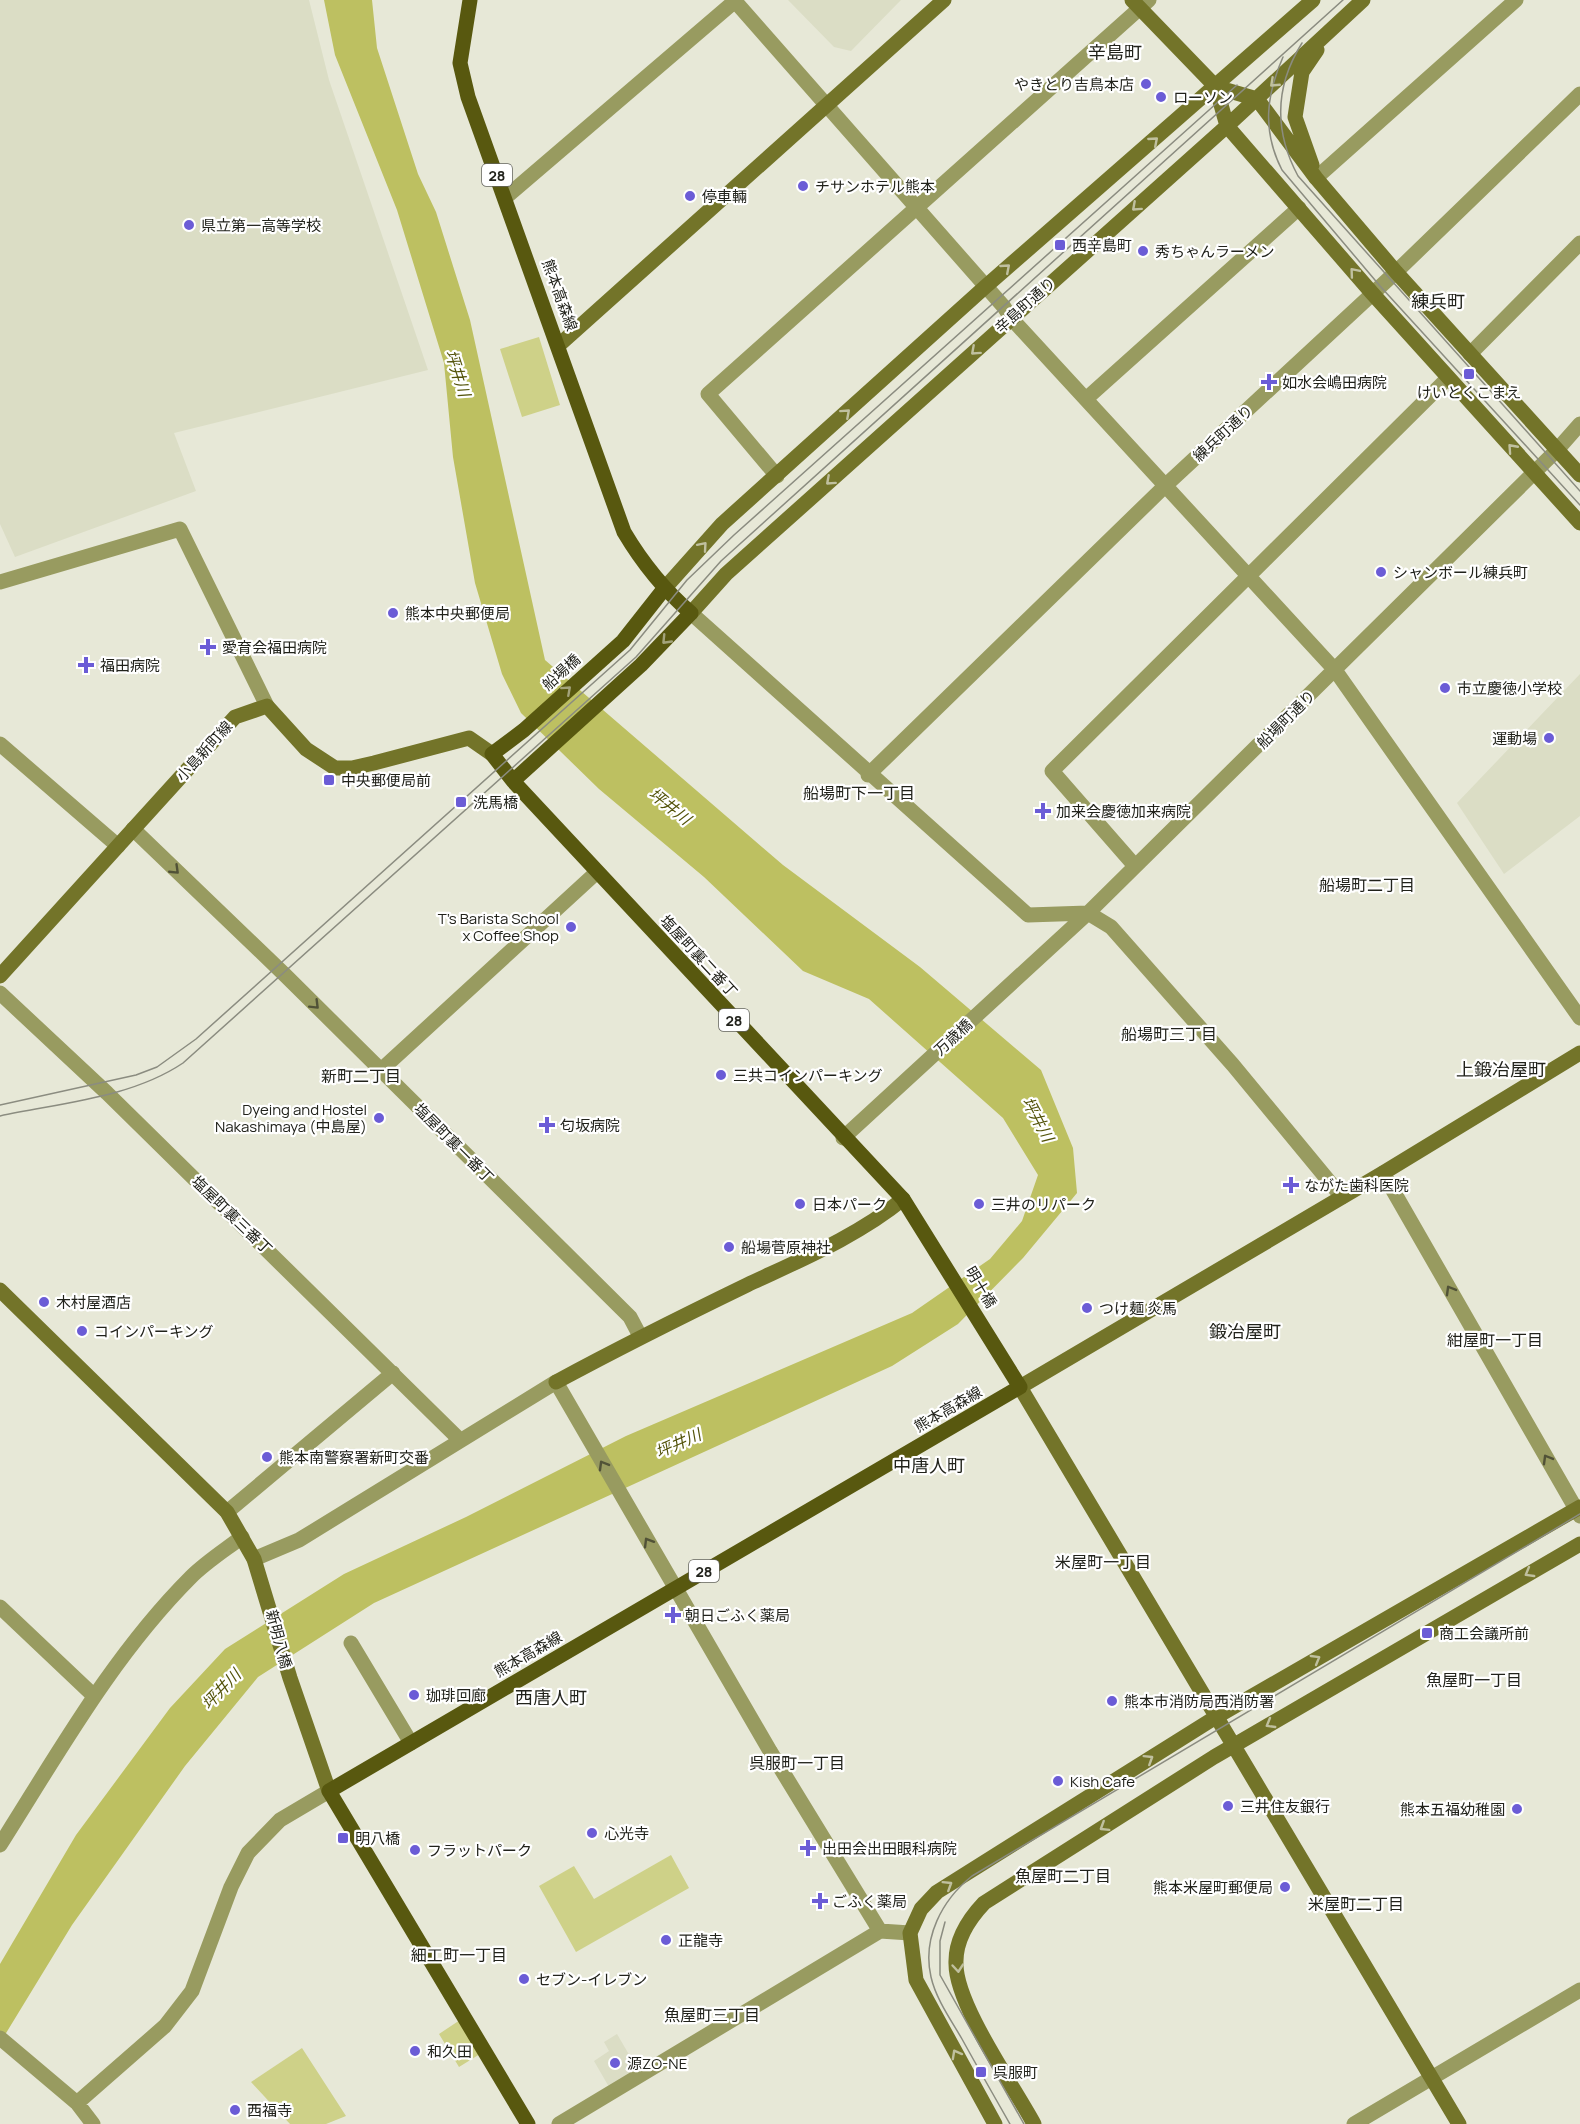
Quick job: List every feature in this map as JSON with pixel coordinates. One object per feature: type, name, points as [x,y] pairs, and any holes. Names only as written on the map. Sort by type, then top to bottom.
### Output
[{"type":"main road","name":"熊本高森線","points":[[470,0],[460,63],[468,97],[506,197],[624,532],[642,563],[664,590],[691,613]]},
{"type":"main road","name":"船場橋","points":[[492,754],[524,730],[622,641],[664,590]]},
{"type":"main road","points":[[513,781],[641,665],[691,613]]},
{"type":"main road","name":"塩屋町裏二番丁","points":[[492,754],[513,781],[597,872],[843,1138],[903,1199],[946,1265]]},
{"type":"main road","name":"明十橋","points":[[946,1265],[1020,1388]]},
{"type":"main road","name":"熊本高森線","points":[[329,1791],[1020,1388]]},
{"type":"main road","points":[[329,1791],[528,2124]]},
{"type":"street","points":[[559,345],[944,0]]},
{"type":"street","points":[[664,590],[722,524],[986,286],[1313,0]]},
{"type":"street","name":"辛島町通り","points":[[691,613],[726,574],[1257,99],[1329,29],[1363,0]]},
{"type":"street","points":[[1316,178],[1516,0]]},
{"type":"street","points":[[506,197],[735,1],[986,286],[1011,318],[1335,670],[1580,1018]]},
{"type":"street","points":[[777,476],[708,394],[1140,3],[1216,87],[1227,126],[1372,293],[1580,522]]},
{"type":"street","points":[[1316,178],[1296,117],[1302,72],[1329,29]]},
{"type":"street","points":[[1216,87],[1257,99],[1316,178],[1396,272],[1580,475]]},
{"type":"street","name":"練兵町通り","points":[[868,775],[1166,485],[1396,272],[1580,94]]},
{"type":"street","points":[[1087,398],[1299,208]]},
{"type":"street","points":[[1470,354],[1580,243]]},
{"type":"street","points":[[1135,866],[1052,771],[1448,378]]},
{"type":"street","name":"船場町通り","points":[[984,1007],[1088,913],[1533,471],[1557,450],[1580,424]]},
{"type":"street","points":[[0,582],[180,529],[267,706],[306,749],[335,768],[351,768],[374,763],[469,738],[492,754]]},
{"type":"street","points":[[691,613],[868,775],[1028,915],[1088,913],[1111,927],[1233,1065],[1342,1197]]},
{"type":"street","name":"小島新町線","points":[[0,976],[235,717],[267,706]]},
{"type":"street","points":[[0,744],[118,846]]},
{"type":"street","name":"塩屋町裏一番丁","points":[[133,829],[630,1317],[640,1336]]},
{"type":"street","points":[[381,1070],[597,872]]},
{"type":"street","name":"塩屋町裏三番丁","points":[[0,993],[107,1093],[460,1440]]},
{"type":"street","name":"万歳橋","points":[[843,1138],[984,1007]]},
{"type":"street","points":[[1459,2124],[1020,1388],[1383,1173],[1580,1053]]},
{"type":"street","points":[[995,2124],[916,1980],[910,1933],[921,1909],[937,1892],[1216,1717],[1579,1511],[1383,1173]]},
{"type":"street","points":[[254,1559],[299,1540],[556,1382],[640,1336],[795,1262],[884,1215],[903,1199]]},
{"type":"street","name":"新明八橋","points":[[0,1290],[227,1512],[254,1559],[290,1678],[329,1791]]},
{"type":"street","points":[[227,1512],[393,1373]]},
{"type":"street","points":[[556,1382],[770,1751],[880,1931]]},
{"type":"street","points":[[0,1845],[93,1695],[148,1623],[193,1575],[242,1537]]},
{"type":"street","points":[[1034,2124],[962,1998],[956,1964],[959,1944],[968,1920],[984,1903],[1235,1745],[1580,1544]]},
{"type":"street","points":[[0,1607],[93,1695]]},
{"type":"street","points":[[351,1643],[411,1743]]},
{"type":"street","points":[[77,2103],[165,2026],[192,1990],[231,1887],[248,1853],[280,1820],[329,1791]]},
{"type":"street","points":[[559,2124],[880,1931],[910,1933]]},
{"type":"street","points":[[1354,2124],[1580,1990]]},
{"type":"street","points":[[0,2038],[77,2103],[93,2124]]},
{"type":"shaded area","name":"県立第一高等学校","points":[[0,0],[309,0],[329,80],[428,370],[174,433],[196,491],[15,557],[0,524]]},
{"type":"shaded area","points":[[788,0],[901,0],[851,51],[834,47]]},
{"type":"shaded area","points":[[539,337],[560,405],[522,417],[500,349]]},
{"type":"shaded area","name":"運動場","points":[[1580,674],[1580,816],[1504,874],[1457,803]]},
{"type":"shaded area","points":[[671,1855],[689,1888],[576,1952],[539,1886],[574,1866],[594,1899]]},
{"type":"shaded area","points":[[460,2020],[480,2054],[459,2067],[439,2034]]},
{"type":"shaded area","name":"源ZO-NE","points":[[617,2034],[638,2070],[609,2087],[594,2061],[609,2051],[604,2042]]},
{"type":"shaded area","points":[[302,2048],[346,2116],[326,2124],[290,2124],[251,2082]]},
{"type":"water","name":"坪井川","points":[[324,0],[372,0],[377,48],[418,174],[436,212],[470,320],[545,660],[783,865],[920,967],[1041,1070],[1073,1148],[1077,1193],[1023,1258],[958,1324],[892,1366],[374,1603],[258,1677],[185,1766],[72,1925],[0,2043],[0,1964],[76,1835],[170,1708],[225,1649],[344,1574],[466,1517],[626,1436],[912,1313],[990,1259],[1022,1221],[1038,1175],[1003,1118],[869,999],[803,971],[704,877],[599,789],[521,713],[502,674],[475,583],[453,457],[444,363],[397,210],[335,55]]},
{"type":"tram line","points":[[0,1116],[118,1092],[163,1075],[183,1063],[636,657],[721,561],[1343,0]]},
{"type":"tram line","points":[[1302,43],[1287,76],[1281,109],[1285,142],[1298,176],[1580,491]]},
{"type":"tram line","points":[[1283,57],[1273,86],[1269,114],[1271,141],[1282,170],[1380,286],[1580,505]]},
{"type":"tram line","points":[[0,1105],[136,1075],[157,1067],[196,1039],[630,650],[687,580],[734,535],[1237,85]]},
{"type":"tram line","points":[[1010,2124],[944,2009],[931,1977],[929,1948],[932,1934],[943,1908],[961,1886],[972,1876],[1580,1514]]},
{"type":"tram line","points":[[945,1922],[940,1941],[940,1975],[1024,2124]]},
{"type":"place","name":"やきとり吉鳥本店","points":[[1146,84]]},
{"type":"place","name":"ローソン","points":[[1161,97]]},
{"type":"place","name":"チサンホテル熊本","points":[[803,186]]},
{"type":"place","name":"停車輛","points":[[690,196]]},
{"type":"place","name":"県立第一高等学校","points":[[189,225]]},
{"type":"place","name":"西辛島町","points":[[1060,245]]},
{"type":"place","name":"秀ちゃんラーメン","points":[[1143,251]]},
{"type":"place","name":"けいとくこまえ","points":[[1469,374]]},
{"type":"place","name":"如水会嶋田病院","points":[[1269,382]]},
{"type":"place","name":"シャンボール練兵町","points":[[1381,572]]},
{"type":"place","name":"熊本中央郵便局","points":[[393,613]]},
{"type":"place","name":"愛育会福田病院","points":[[208,647]]},
{"type":"place","name":"福田病院","points":[[86,665]]},
{"type":"place","name":"市立慶徳小学校","points":[[1445,688]]},
{"type":"place","name":"運動場","points":[[1549,738]]},
{"type":"place","name":"中央郵便局前","points":[[329,780]]},
{"type":"place","name":"洗馬橋","points":[[461,802]]},
{"type":"place","name":"加来会慶徳加来病院","points":[[1043,811]]},
{"type":"place","name":"T's Barista School x Coffee Shop","points":[[571,927]]},
{"type":"place","name":"三共コインパーキング","points":[[721,1075]]},
{"type":"place","name":"Dyeing and Hostel Nakashimaya (中島屋)","points":[[379,1118]]},
{"type":"place","name":"匂坂病院","points":[[547,1125]]},
{"type":"place","name":"ながた歯科医院","points":[[1291,1185]]},
{"type":"place","name":"日本パーク","points":[[800,1204]]},
{"type":"place","name":"三井のリパーク","points":[[979,1204]]},
{"type":"place","name":"船場菅原神社","points":[[729,1247]]},
{"type":"place","name":"木村屋酒店","points":[[44,1302]]},
{"type":"place","name":"つけ麺 炎馬","points":[[1087,1308]]},
{"type":"place","name":"コインパーキング","points":[[82,1331]]},
{"type":"place","name":"熊本南警察署新町交番","points":[[267,1457]]},
{"type":"place","name":"朝日ごふく薬局","points":[[673,1615]]},
{"type":"place","name":"商工会議所前","points":[[1427,1633]]},
{"type":"place","name":"珈琲回廊","points":[[414,1695]]},
{"type":"place","name":"熊本市消防局西消防署","points":[[1112,1701]]},
{"type":"place","name":"Kish Cafe","points":[[1058,1781]]},
{"type":"place","name":"三井住友銀行","points":[[1228,1806]]},
{"type":"place","name":"熊本五福幼稚園","points":[[1517,1809]]},
{"type":"place","name":"心光寺","points":[[592,1833]]},
{"type":"place","name":"明八橋","points":[[343,1838]]},
{"type":"place","name":"出田会出田眼科病院","points":[[808,1848]]},
{"type":"place","name":"フラットパーク","points":[[415,1850]]},
{"type":"place","name":"熊本米屋町郵便局","points":[[1285,1887]]},
{"type":"place","name":"ごふく薬局","points":[[820,1901]]},
{"type":"place","name":"正龍寺","points":[[666,1940]]},
{"type":"place","name":"セブン-イレブン","points":[[524,1979]]},
{"type":"place","name":"和久田","points":[[415,2051]]},
{"type":"place","name":"源ZO-NE","points":[[615,2063]]},
{"type":"place","name":"呉服町","points":[[981,2072]]},
{"type":"place","name":"西福寺","points":[[235,2110]]},
{"type":"district","name":"辛島町","points":[[1115,52]]},
{"type":"district","name":"練兵町","points":[[1438,301]]},
{"type":"district","name":"船場町下一丁目","points":[[859,793]]},
{"type":"district","name":"船場町二丁目","points":[[1367,885]]},
{"type":"district","name":"船場町三丁目","points":[[1169,1034]]},
{"type":"district","name":"上鍛冶屋町","points":[[1501,1069]]},
{"type":"district","name":"新町二丁目","points":[[361,1076]]},
{"type":"district","name":"鍛冶屋町","points":[[1245,1331]]},
{"type":"district","name":"紺屋町一丁目","points":[[1495,1340]]},
{"type":"district","name":"中唐人町","points":[[929,1465]]},
{"type":"district","name":"米屋町一丁目","points":[[1103,1562]]},
{"type":"district","name":"魚屋町一丁目","points":[[1474,1680]]},
{"type":"district","name":"西唐人町","points":[[551,1697]]},
{"type":"district","name":"呉服町一丁目","points":[[797,1763]]},
{"type":"district","name":"魚屋町二丁目","points":[[1063,1876]]},
{"type":"district","name":"米屋町二丁目","points":[[1356,1904]]},
{"type":"district","name":"細工町一丁目","points":[[459,1955]]},
{"type":"district","name":"魚屋町三丁目","points":[[712,2015]]}]
